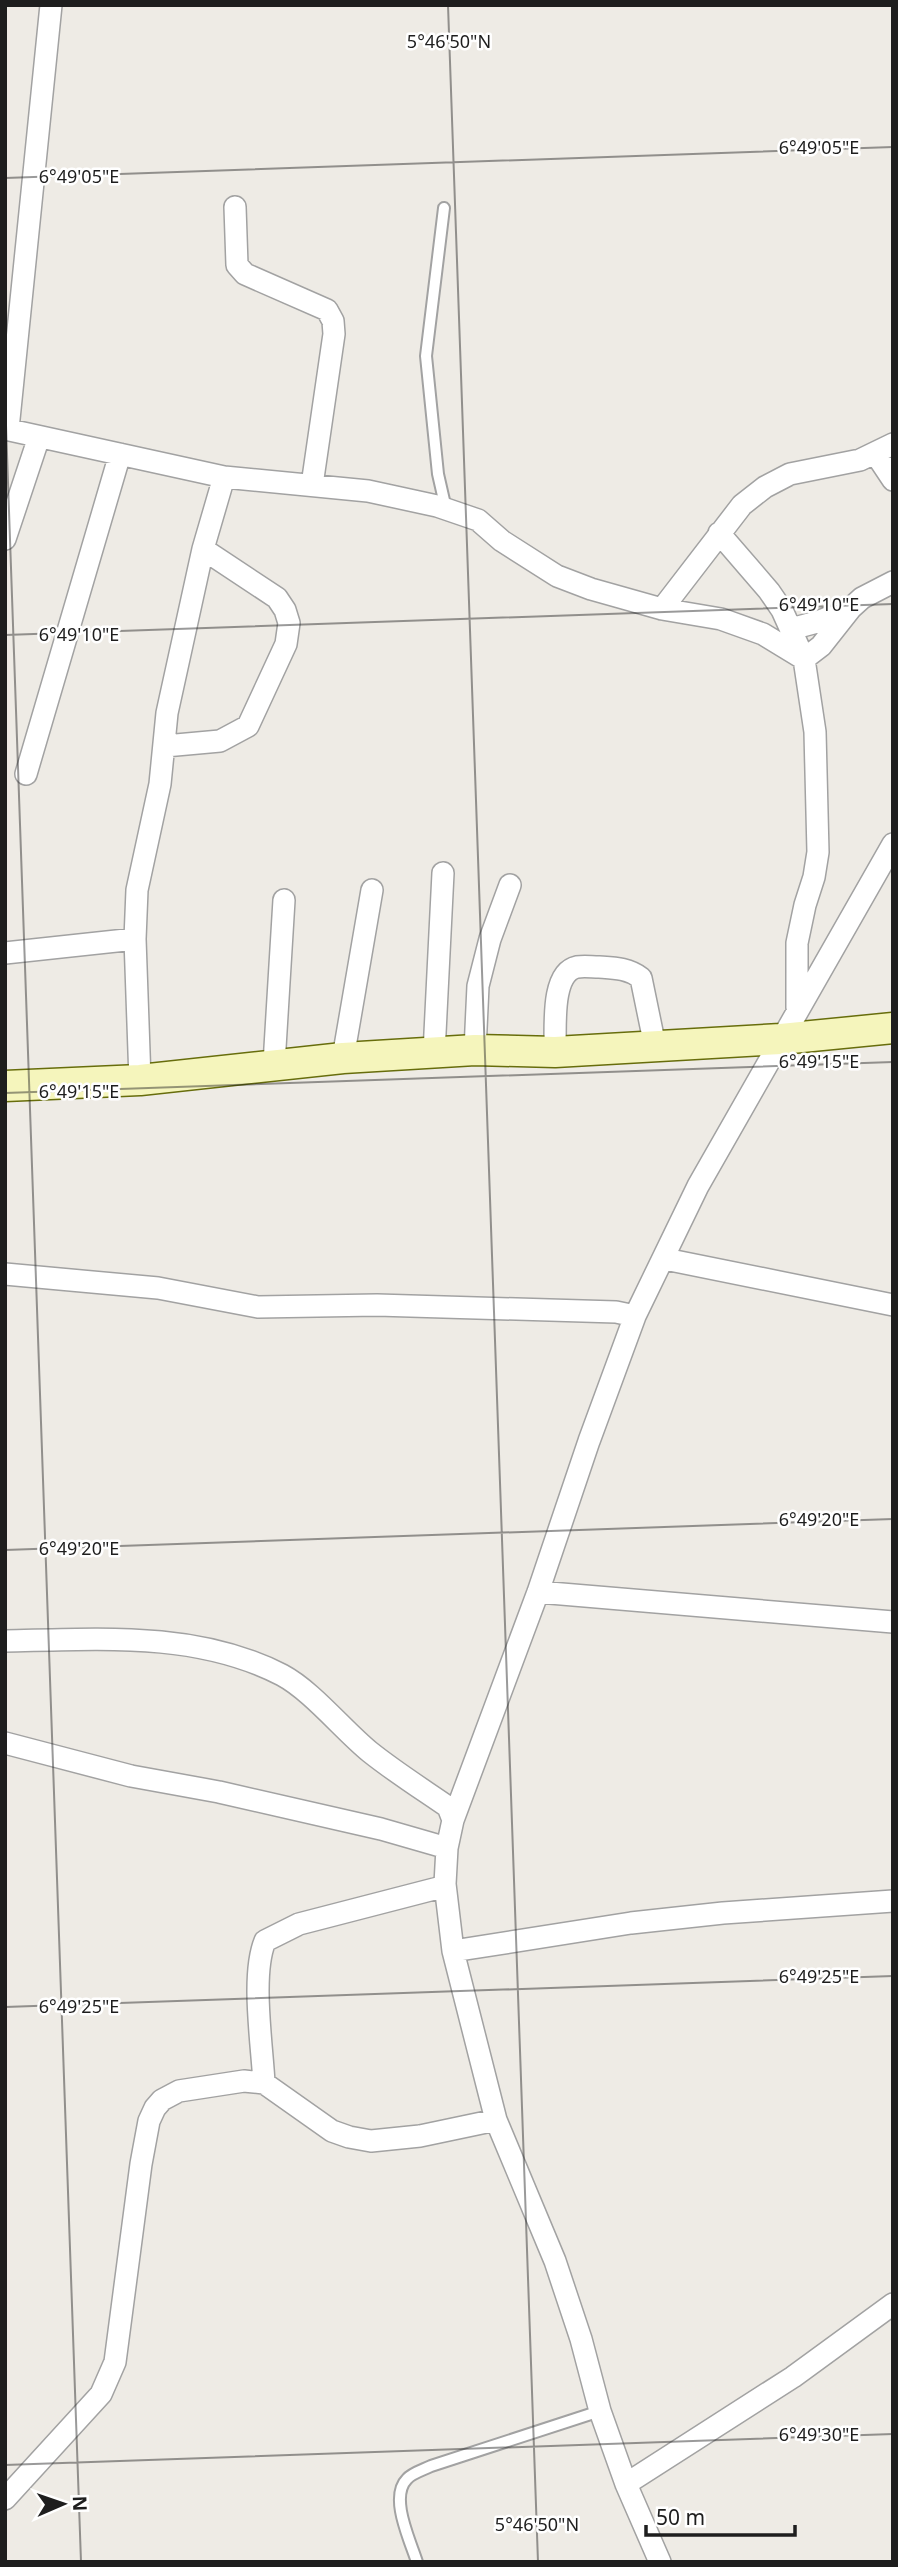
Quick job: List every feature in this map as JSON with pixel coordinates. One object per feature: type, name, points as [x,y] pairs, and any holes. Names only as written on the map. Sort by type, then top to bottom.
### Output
[{"type":"main road","points":[[5,1086],[140,1080],[344,1058],[475,1050],[555,1052],[781,1039],[893,1028]]},
{"type":"street","points":[[51,5],[7,429],[224,477],[368,491],[446,509],[478,520],[502,541],[557,576],[591,589],[662,609],[732,623],[763,634],[804,659]]},
{"type":"street","points":[[235,207],[237,265],[245,274],[327,310],[333,321],[334,334],[312,485]]},
{"type":"street","points":[[5,539],[39,437]]},
{"type":"street","points":[[662,609],[742,505],[765,487],[790,474],[836,466],[884,449],[893,480]]},
{"type":"street","points":[[26,774],[120,454]]},
{"type":"street","points":[[140,1080],[135,939],[137,890],[160,784],[167,713],[203,549],[224,477]]},
{"type":"street","points":[[719,533],[769,591],[791,629],[804,659],[815,732],[818,852],[797,943],[797,1010]]},
{"type":"street","points":[[164,746],[220,741],[248,726],[286,644],[289,623],[277,598],[203,549]]},
{"type":"street","points":[[804,659],[821,646],[862,598],[893,582]]},
{"type":"street","points":[[791,629],[835,617],[851,608]]},
{"type":"street","points":[[660,2562],[626,2484],[600,2411],[581,2339],[555,2260],[496,2120],[453,1951],[445,1884],[447,1848],[453,1820],[538,1592],[589,1441],[635,1317],[698,1186],[893,844]]},
{"type":"street","points":[[434,1053],[443,873]]},
{"type":"street","points":[[475,1050],[478,986],[490,939],[510,885]]},
{"type":"street","points":[[344,1058],[372,890]]},
{"type":"street","points":[[274,1064],[284,900]]},
{"type":"street","points":[[5,953],[135,939]]},
{"type":"street","points":[[555,1052],[558,989],[563,976],[576,967],[618,968],[641,978],[655,1046]]},
{"type":"street","points":[[664,1259],[893,1305]]},
{"type":"street","points":[[5,1274],[158,1288],[258,1307],[377,1305],[616,1312],[635,1317]]},
{"type":"street","points":[[538,1592],[893,1622]]},
{"type":"street","points":[[5,1641],[154,1641],[230,1655],[263,1667],[285,1676],[370,1752],[448,1807],[453,1820]]},
{"type":"street","points":[[5,1743],[131,1776],[219,1792],[381,1829],[447,1848]]},
{"type":"street","points":[[264,2083],[258,1976],[265,1941],[299,1924],[445,1884]]},
{"type":"street","points":[[453,1951],[644,1922],[893,1900]]},
{"type":"street","points":[[5,2499],[101,2394],[115,2361],[141,2164],[149,2120],[162,2100],[179,2091],[244,2081],[264,2083],[332,2131],[371,2141],[420,2136],[496,2120]]},
{"type":"street","points":[[626,2484],[793,2377],[893,2304]]},
{"type":"lane","points":[[444,208],[426,356],[438,474],[446,509]]},
{"type":"lane","points":[[417,2562],[399,2504],[399,2490],[408,2477],[431,2466],[600,2411]]}]
